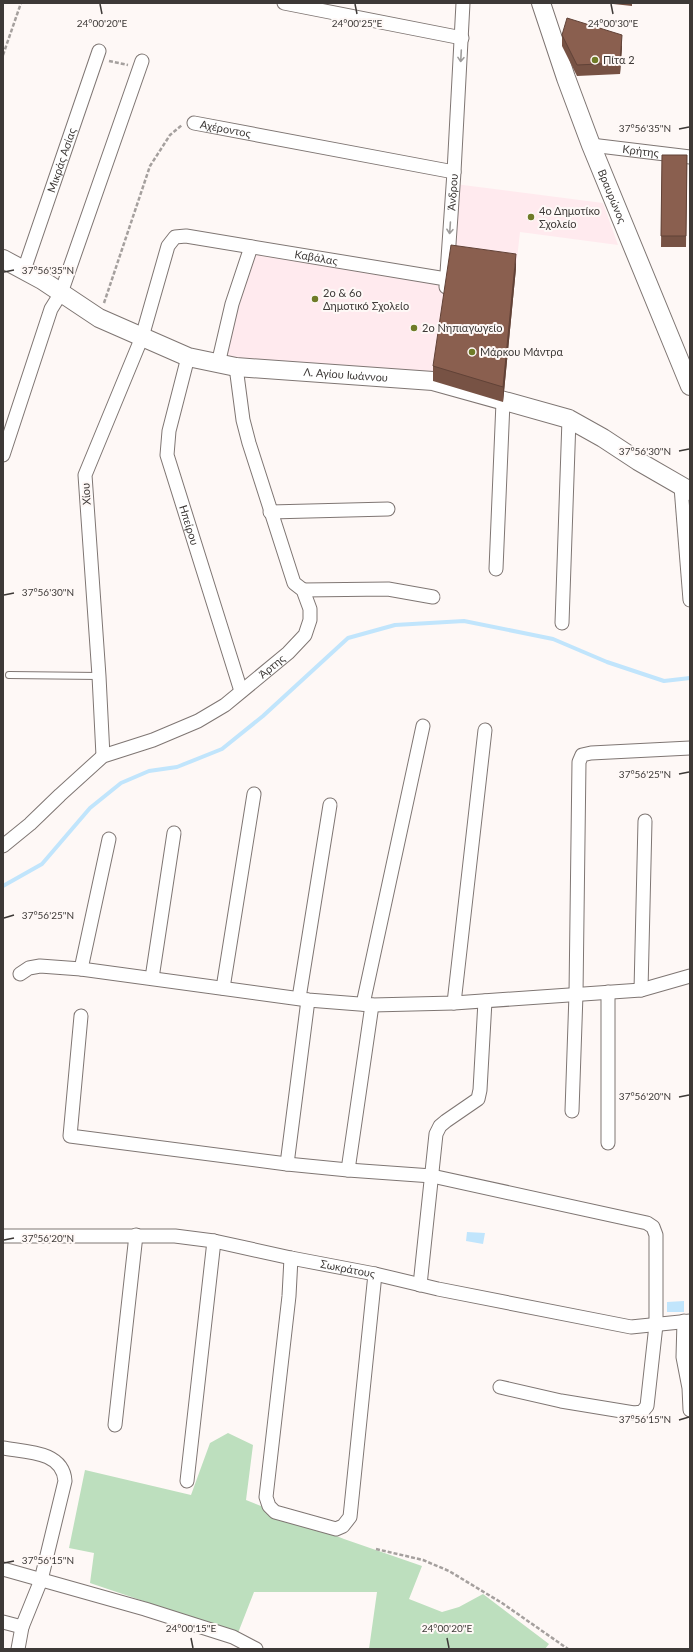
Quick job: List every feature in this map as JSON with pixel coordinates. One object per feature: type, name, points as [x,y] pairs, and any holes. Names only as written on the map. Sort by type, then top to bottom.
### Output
[{"type":"street","points":[[284,3],[462,38]]},
{"type":"street","name":"Άνδρου","points":[[444,301],[454,172],[463,3]]},
{"type":"street","name":"Βραυρώνος","points":[[541,3],[566,78],[591,145],[690,386]]},
{"type":"street","name":"Μικράς Ασίας","points":[[24,270],[98,54]]},
{"type":"street","points":[[3,456],[52,309],[60,292],[141,64]]},
{"type":"street","name":"Αχέροντος","points":[[194,123],[454,172]]},
{"type":"street","name":"Κρήτης","points":[[591,145],[690,157]]},
{"type":"street","name":"Καβάλας","points":[[186,236],[446,279]]},
{"type":"street","name":"Χίου","points":[[103,756],[85,475],[142,337],[168,246],[175,238],[186,236]]},
{"type":"street","points":[[218,364],[232,304],[251,247]]},
{"type":"street","name":"Λ. Αγίου Ιωάννου","points":[[3,259],[60,292],[99,318],[188,357],[236,367],[434,374],[503,402],[569,419],[603,438],[638,462],[685,489]]},
{"type":"street","name":"Ηπείρου","points":[[188,357],[170,431],[167,455],[241,691]]},
{"type":"street","name":"Άρτης","points":[[3,846],[30,824],[103,756],[153,740],[198,721],[225,705],[288,653],[305,635],[310,620],[310,609],[303,590],[294,583],[270,512],[243,420],[236,367]]},
{"type":"street","points":[[496,569],[503,402]]},
{"type":"street","points":[[562,624],[569,419]]},
{"type":"street","points":[[685,489],[690,600]]},
{"type":"street","points":[[270,512],[388,509]]},
{"type":"street","points":[[303,590],[388,589],[433,597]]},
{"type":"street","points":[[348,1170],[367,1005],[423,726]]},
{"type":"street","points":[[454,1003],[485,730]]},
{"type":"street","points":[[572,1111],[576,994],[579,762],[582,755],[591,753],[690,748]]},
{"type":"street","points":[[223,988],[254,794]]},
{"type":"street","points":[[287,1164],[304,999],[330,805]]},
{"type":"street","points":[[641,990],[645,821]]},
{"type":"street","points":[[152,978],[174,833]]},
{"type":"street","points":[[81,968],[109,839]]},
{"type":"street","points":[[20,974],[29,968],[40,966],[81,968],[304,999],[367,1005],[454,1003],[641,990],[690,976]]},
{"type":"street","points":[[608,992],[608,1143]]},
{"type":"street","points":[[420,1285],[436,1134],[440,1126],[478,1099],[480,1090],[485,1001]]},
{"type":"street","points":[[81,1016],[70,1136],[287,1164],[432,1176],[647,1223],[653,1227],[656,1235],[656,1325],[647,1406],[642,1412],[634,1413],[561,1401],[500,1386]]},
{"type":"street","points":[[115,1425],[136,1235]]},
{"type":"street","name":"Σωκράτους","points":[[3,1236],[175,1236],[214,1241],[375,1274],[420,1285],[630,1327],[687,1321]]},
{"type":"street","points":[[187,1481],[214,1241]]},
{"type":"street","points":[[291,1258],[289,1296],[266,1497],[269,1506],[275,1512],[336,1529],[344,1526],[350,1517],[375,1274]]},
{"type":"street","points":[[687,1321],[682,1357],[689,1388],[690,1410]]},
{"type":"street","points":[[3,1448],[41,1454],[50,1457],[56,1461],[65,1474],[65,1481],[41,1580],[22,1627],[18,1649]]},
{"type":"street","points":[[3,1569],[233,1637],[256,1649]]},
{"type":"street","points":[[3,1622],[22,1627]]},
{"type":"lane","points":[[9,675],[99,676]]},
{"type":"path","points":[[3,55],[21,3]]},
{"type":"path","points":[[98,54],[141,64]]},
{"type":"path","name":"Αχέροντος","points":[[99,318],[150,166],[174,131],[185,124],[194,123]]},
{"type":"path","points":[[376,1549],[423,1560],[449,1571],[502,1603],[568,1649]]},
{"type":"shaded area","name":"4ο Δημοτίκο Σχολείο","points":[[455,184],[603,203],[618,245],[520,232],[516,268],[451,259]]},
{"type":"shaded area","name":"2ο & 6ο Δημοτικό Σχολείο","points":[[251,247],[446,279],[433,381],[218,364]]},
{"type":"green space","points":[[228,1433],[253,1445],[246,1500],[344,1539],[422,1566],[409,1599],[442,1612],[459,1607],[483,1594],[549,1644],[545,1649],[369,1649],[377,1592],[254,1592],[238,1633],[90,1583],[94,1553],[69,1548],[85,1470],[191,1495],[210,1443]]},
{"type":"water","points":[[467,1232],[485,1233],[483,1244],[466,1241]]},
{"type":"water","points":[[684,1301],[684,1312],[667,1312],[667,1302]]},
{"type":"building","name":"Πίτα 2","points":[[567,18],[622,35],[620,63],[577,65],[562,35]]},
{"type":"building","points":[[662,155],[687,155],[686,236],[661,236]]},
{"type":"building","name":"Μάρκου Μάντρα","points":[[451,245],[516,254],[503,387],[433,366]]},
{"type":"waterway","points":[[3,886],[42,864],[90,808],[121,783],[149,771],[177,767],[222,749],[263,716],[348,638],[395,625],[464,621],[553,639],[607,662],[664,681],[690,678]]},
{"type":"place","name":"Πίτα 2","points":[[595,60]]},
{"type":"place","name":"4ο Δημοτίκο Σχολείο","points":[[531,217]]},
{"type":"place","name":"2ο & 6ο Δημοτικό Σχολείο","points":[[315,299]]},
{"type":"place","name":"2ο Νηπιαγωγείο","points":[[414,328]]},
{"type":"place","name":"Μάρκου Μάντρα","points":[[472,352]]}]
